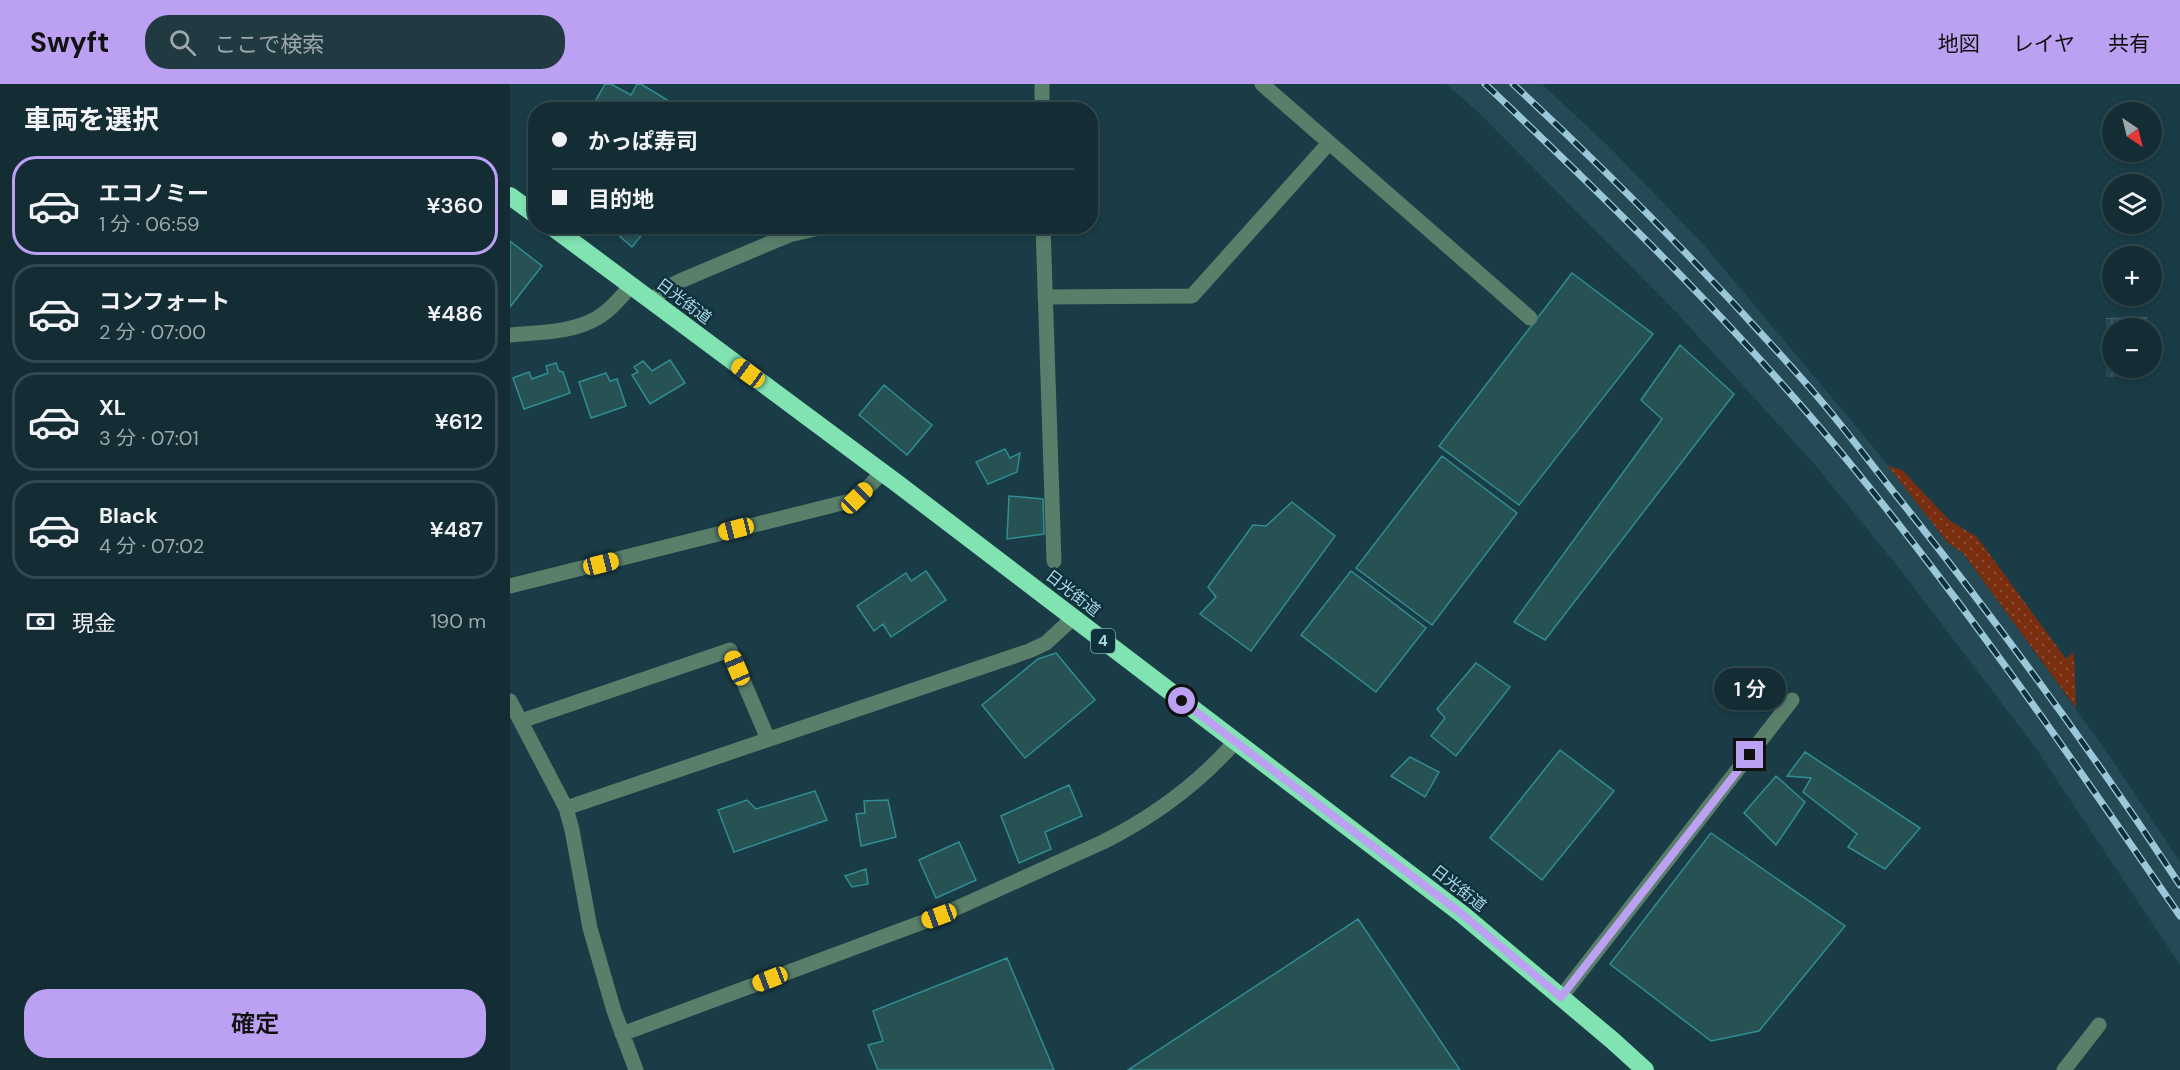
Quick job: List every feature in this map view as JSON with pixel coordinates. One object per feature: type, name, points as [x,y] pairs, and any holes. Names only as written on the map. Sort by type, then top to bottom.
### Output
[{"type":"highway","points":[[510,196],[528,209]]},
{"type":"highway","name":"日光街道","points":[[562,234],[883,472],[1462,914],[1561,997],[1640,1068]]},
{"type":"street","points":[[1042,84],[1042,102]]},
{"type":"street","points":[[1262,84],[1530,318]]},
{"type":"street","points":[[1045,297],[1192,296],[1329,143]]},
{"type":"street","points":[[652,302],[665,288],[793,234]]},
{"type":"street","points":[[1043,234],[1054,561]]},
{"type":"street","points":[[510,335],[569,329],[584,325],[598,318],[631,286]]},
{"type":"street","points":[[510,586],[850,501],[857,498],[883,472]]},
{"type":"street","points":[[566,808],[1029,651],[1046,643],[1073,618]]},
{"type":"street","points":[[521,721],[730,650],[768,739]]},
{"type":"street","points":[[510,700],[566,808],[590,928],[622,1034],[636,1070]]},
{"type":"street","points":[[1561,997],[1792,700]]},
{"type":"street","points":[[622,1034],[939,916],[1103,842],[1126,830],[1189,787],[1208,772],[1235,742]]},
{"type":"street","points":[[2064,1070],[2099,1025]]},
{"type":"shaded area","points":[[1446,84],[1542,84],[1608,146],[1704,245],[1874,448],[1948,543],[1963,553],[2104,748],[2180,862],[2180,965],[2035,747],[1906,577],[1817,467],[1677,313],[1480,114]]},
{"type":"shaded area","points":[[1888,466],[1902,470],[1949,520],[1977,537],[2066,659],[2074,652],[2076,708],[1963,553],[1948,543]]},
{"type":"building","points":[[605,84],[611,84],[631,95],[637,84],[641,84],[671,102],[595,102]]},
{"type":"building","points":[[617,234],[643,234],[632,247]]},
{"type":"building","points":[[510,241],[542,266],[510,307]]},
{"type":"building","points":[[1572,273],[1653,334],[1519,505],[1439,446]]},
{"type":"building","points":[[1680,345],[1734,394],[1545,640],[1514,622],[1662,419],[1641,400]]},
{"type":"building","points":[[670,360],[685,383],[650,404],[632,375],[638,372],[634,367],[643,361],[652,371]]},
{"type":"building","points":[[556,363],[559,371],[563,372],[570,393],[524,409],[513,378],[529,372],[532,379],[548,373],[546,366]]},
{"type":"building","points":[[606,373],[610,381],[617,379],[626,406],[591,418],[579,382]]},
{"type":"building","points":[[884,385],[932,425],[907,455],[859,415]]},
{"type":"building","points":[[1005,449],[1010,458],[1020,453],[1017,472],[988,484],[976,462]]},
{"type":"building","points":[[1442,456],[1517,513],[1432,625],[1356,568]]},
{"type":"building","points":[[1009,496],[1043,499],[1044,534],[1007,539]]},
{"type":"building","points":[[1292,502],[1335,536],[1251,651],[1200,614],[1216,597],[1208,587],[1253,525],[1266,526]]},
{"type":"building","points":[[926,571],[946,600],[891,637],[883,624],[874,631],[857,606],[906,573],[911,581]]},
{"type":"building","points":[[1351,571],[1426,628],[1376,692],[1301,635]]},
{"type":"building","points":[[1056,653],[1095,700],[1025,758],[982,705],[1038,659]]},
{"type":"building","points":[[1476,663],[1510,687],[1456,756],[1431,736],[1445,718],[1437,709]]},
{"type":"building","points":[[1560,750],[1614,791],[1542,880],[1490,838]]},
{"type":"building","points":[[1805,752],[1920,828],[1885,869],[1848,847],[1857,834],[1803,792],[1811,778],[1787,776]]},
{"type":"building","points":[[1410,757],[1439,772],[1425,797],[1391,776]]},
{"type":"building","points":[[1776,776],[1805,802],[1776,845],[1744,813]]},
{"type":"building","points":[[1069,785],[1082,816],[1045,832],[1051,849],[1019,863],[1001,816]]},
{"type":"building","points":[[815,791],[827,820],[734,852],[718,810],[747,800],[756,809]]},
{"type":"building","points":[[888,800],[896,837],[861,846],[856,814],[865,813],[864,801]]},
{"type":"building","points":[[1711,833],[1845,926],[1759,1031],[1711,1041],[1610,964]]},
{"type":"building","points":[[959,842],[976,880],[936,898],[919,860]]},
{"type":"building","points":[[866,869],[868,884],[852,887],[845,876]]},
{"type":"building","points":[[1358,919],[1460,1070],[1128,1070]]},
{"type":"building","points":[[1007,958],[1054,1070],[878,1070],[868,1045],[883,1041],[873,1011]]},
{"type":"railway","points":[[1485,84],[1581,175],[1674,269],[1765,366],[1852,466],[1980,631],[2180,916]]},
{"type":"railway","points":[[1513,84],[1666,232],[1775,348],[1843,427],[2006,638],[2077,735],[2180,885]]},
{"type":"route","points":[[1182,701],[1462,914],[1561,997],[1750,755]]}]
